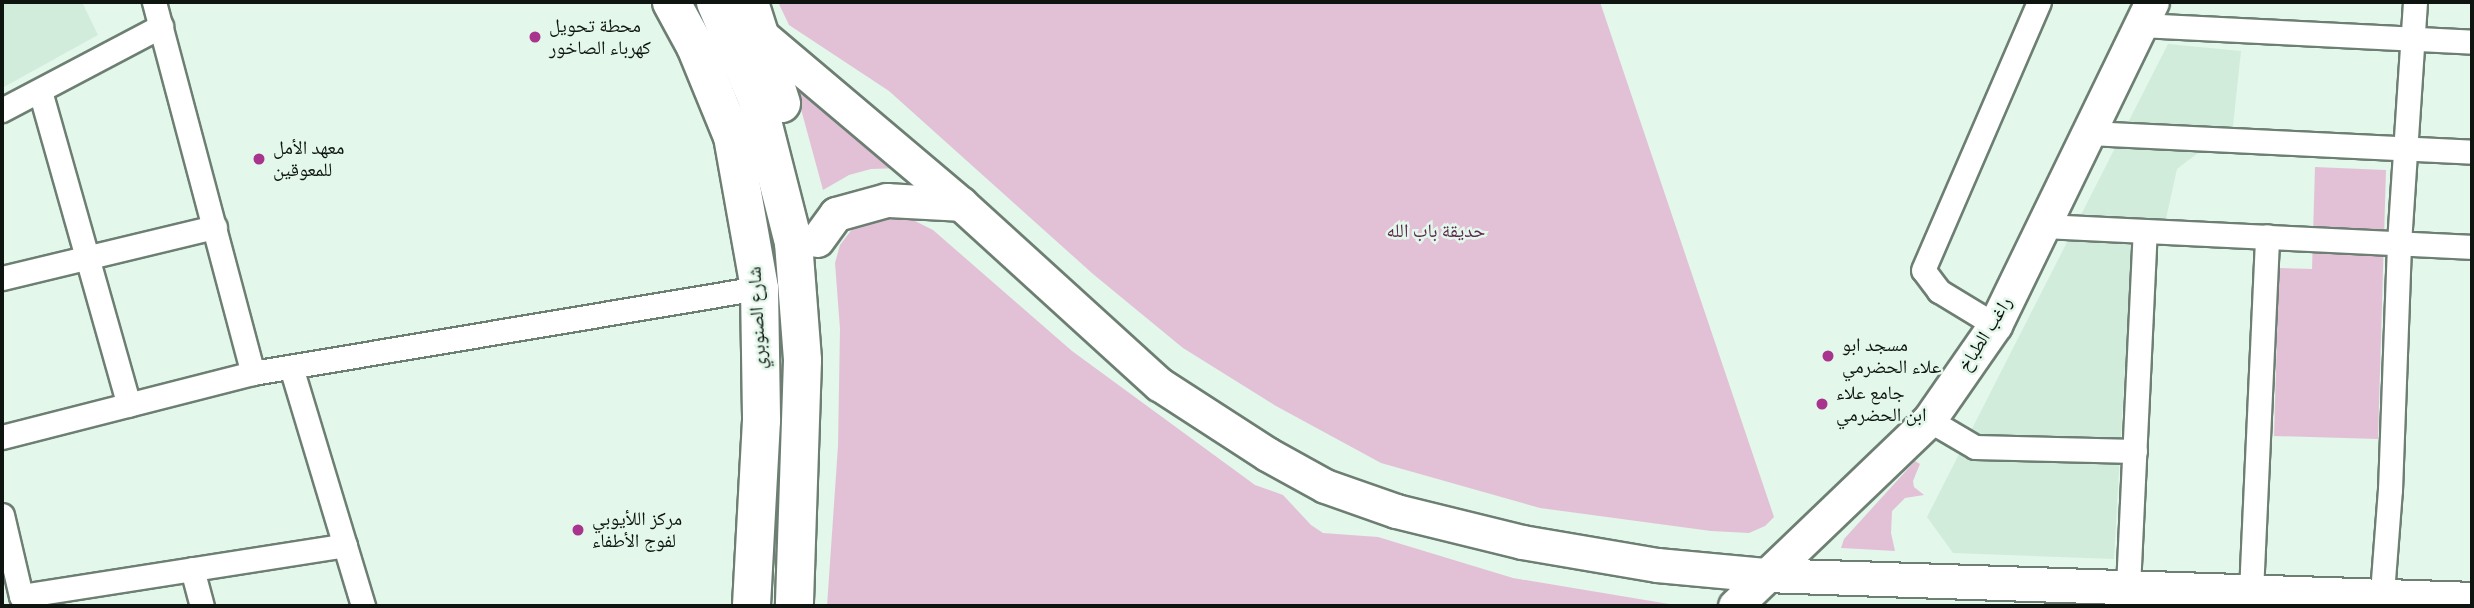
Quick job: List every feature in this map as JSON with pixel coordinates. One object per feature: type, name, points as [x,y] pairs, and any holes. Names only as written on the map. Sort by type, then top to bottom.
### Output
[{"type":"main road","name":"شارع الصنوبري","points":[[671,2],[695,46],[732,136],[759,288],[761,420],[751,606]]},
{"type":"main road","points":[[697,2],[738,107],[775,247],[784,362],[776,606]]},
{"type":"main road","points":[[715,2],[756,97],[793,243],[802,360],[794,606]]},
{"type":"main road","name":"راغب الطباخ","points":[[1735,606],[1929,420],[1996,325],[2147,13]]},
{"type":"main road","points":[[755,18],[1159,384],[1267,454],[1325,486],[1395,511],[1522,542],[1657,565],[1765,575],[2251,592],[2381,601],[2472,599]]},
{"type":"main road","points":[[755,18],[789,128],[817,240],[826,404],[814,606]]},
{"type":"main road","points":[[817,240],[836,214],[887,200],[961,204]]},
{"type":"street","points":[[154,2],[253,373]]},
{"type":"street","points":[[1996,325],[1939,291],[1923,270],[2039,2]]},
{"type":"street","points":[[2381,601],[2390,490],[2399,243],[2415,2]]},
{"type":"street","points":[[2147,13],[2412,38],[2472,41]]},
{"type":"street","points":[[2,110],[161,26]]},
{"type":"street","points":[[40,91],[129,405]]},
{"type":"street","points":[[2090,133],[2472,152]]},
{"type":"street","points":[[2045,226],[2472,247]]},
{"type":"street","points":[[2,278],[215,227]]},
{"type":"street","points":[[2128,587],[2145,230]]},
{"type":"street","points":[[2251,592],[2267,236]]},
{"type":"street","points":[[2,437],[253,373],[759,288]]},
{"type":"street","points":[[291,367],[363,606]]},
{"type":"street","points":[[1929,420],[1975,447],[2135,451]]},
{"type":"street","points":[[2,515],[21,596],[79,597],[192,569],[345,545]]},
{"type":"street","points":[[192,569],[202,606]]},
{"type":"shaded area","points":[[2,2],[82,2],[98,35],[2,88]]},
{"type":"shaded area","points":[[2168,44],[2241,51],[2233,126],[2177,169],[2165,223],[2133,221],[2114,559],[1953,553],[1927,517]]},
{"type":"green space","name":"حديقة باب الله","points":[[778,2],[1600,2],[1774,517],[1765,526],[1749,533],[1711,531],[1540,508],[1381,463],[1276,406],[1183,348],[1093,274],[889,91],[789,25]]},
{"type":"green space","points":[[792,76],[901,168],[871,169],[849,175],[823,190]]},
{"type":"green space","points":[[2315,167],[2386,170],[2378,439],[2274,436],[2279,268],[2312,269]]},
{"type":"green space","points":[[879,216],[907,217],[933,230],[1072,351],[1255,485],[1283,495],[1311,525],[1323,533],[1378,537],[1513,578],[1681,606],[827,606],[838,446],[840,329],[835,263],[840,245],[856,224]]},
{"type":"green space","points":[[1915,461],[1920,464],[1913,481],[1914,487],[1924,495],[1905,498],[1892,511],[1891,533],[1895,551],[1841,548],[1844,539]]},
{"type":"place","name":"محطة تحويل كهرباء الصاخور","points":[[535,37]]},
{"type":"place","name":"معهد الأمل للمعوقين","points":[[259,159]]},
{"type":"place","name":"مسجد ابو علاء الحضرمي","points":[[1828,356]]},
{"type":"place","name":"جامع علاء ابن الحضرمي","points":[[1822,404]]},
{"type":"place","name":"مركز اللأيوبي لفوج الأطفاء","points":[[578,530]]}]
